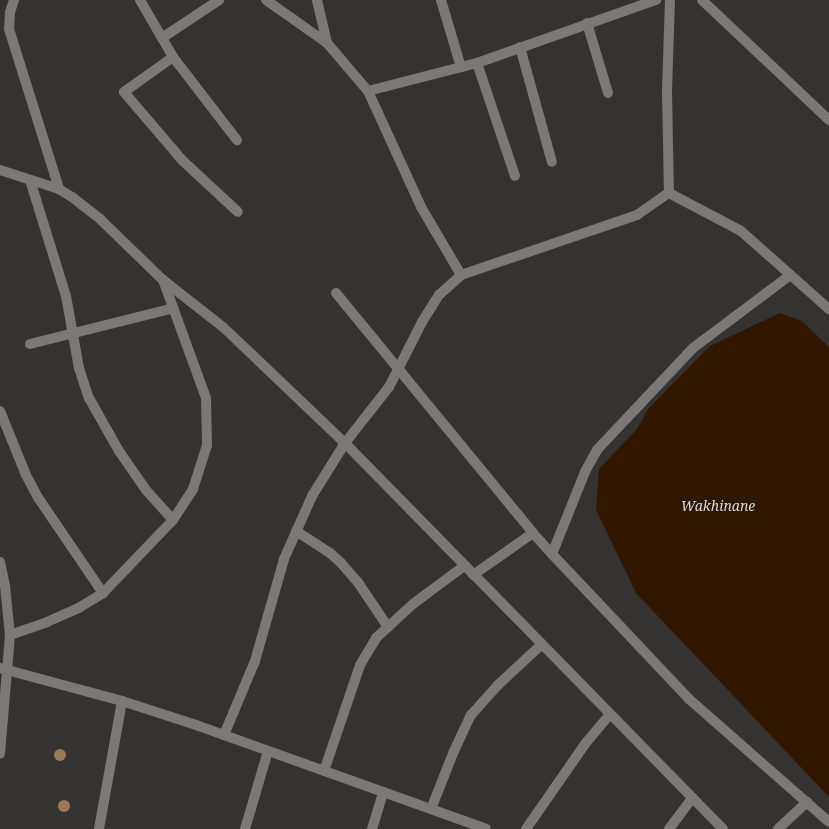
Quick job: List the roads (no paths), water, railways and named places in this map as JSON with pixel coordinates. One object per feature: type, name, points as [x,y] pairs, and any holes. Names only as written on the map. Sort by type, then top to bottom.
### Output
[{"type":"street","points":[[14,0],[10,12],[9,29],[59,188]]},
{"type":"street","points":[[140,0],[173,57],[237,140]]},
{"type":"street","points":[[162,38],[219,0]]},
{"type":"street","points":[[266,0],[327,43],[368,91],[421,207],[461,275]]},
{"type":"street","points":[[318,0],[327,43]]},
{"type":"street","points":[[442,0],[461,67]]},
{"type":"street","points":[[368,91],[477,63],[587,23],[656,0]]},
{"type":"street","points":[[669,193],[667,91],[670,0]]},
{"type":"street","points":[[702,0],[829,120]]},
{"type":"street","points":[[587,23],[608,93]]},
{"type":"street","points":[[520,47],[552,162]]},
{"type":"street","points":[[173,57],[124,92],[182,160],[238,212]]},
{"type":"street","points":[[477,63],[515,176]]},
{"type":"street","points":[[0,170],[59,188],[101,220],[163,280],[223,327],[345,442],[464,566],[723,829]]},
{"type":"street","points":[[30,180],[66,296],[75,334],[83,382],[102,425],[135,474],[173,520]]},
{"type":"street","points":[[224,736],[255,661],[274,589],[296,531],[312,496],[345,442],[389,388],[422,322],[439,295],[461,275],[637,215],[669,193]]},
{"type":"street","points":[[669,193],[741,231],[789,276],[829,309]]},
{"type":"street","points":[[552,554],[585,472],[597,450],[693,348],[789,276]]},
{"type":"street","points":[[10,635],[47,622],[80,607],[103,593],[173,520],[193,489],[202,466],[207,445],[208,421],[206,398],[163,280]]},
{"type":"street","points":[[336,293],[398,371],[552,554],[689,699],[829,822]]},
{"type":"street","points":[[30,344],[75,334],[174,308]]},
{"type":"street","points":[[0,411],[26,475],[39,499],[103,593]]},
{"type":"street","points":[[296,531],[330,552],[341,563],[359,584],[388,627]]},
{"type":"street","points":[[473,575],[533,533]]},
{"type":"street","points":[[0,562],[10,635],[3,668],[0,754]]},
{"type":"street","points":[[324,771],[360,665],[376,638],[464,566]]},
{"type":"street","points":[[431,809],[454,751],[471,715],[492,691],[542,644]]},
{"type":"street","points":[[3,668],[122,701],[268,751],[486,829]]},
{"type":"street","points":[[100,829],[122,701]]},
{"type":"street","points":[[526,829],[585,744],[610,714]]},
{"type":"street","points":[[245,829],[268,751]]},
{"type":"street","points":[[372,829],[383,792]]},
{"type":"street","points":[[668,829],[692,798]]},
{"type":"street","points":[[778,829],[807,802]]},
{"type":"water","name":"Wakhinane","points":[[780,313],[802,321],[829,347],[829,797],[636,593],[596,510],[599,469],[637,429],[648,409],[710,346]]}]
